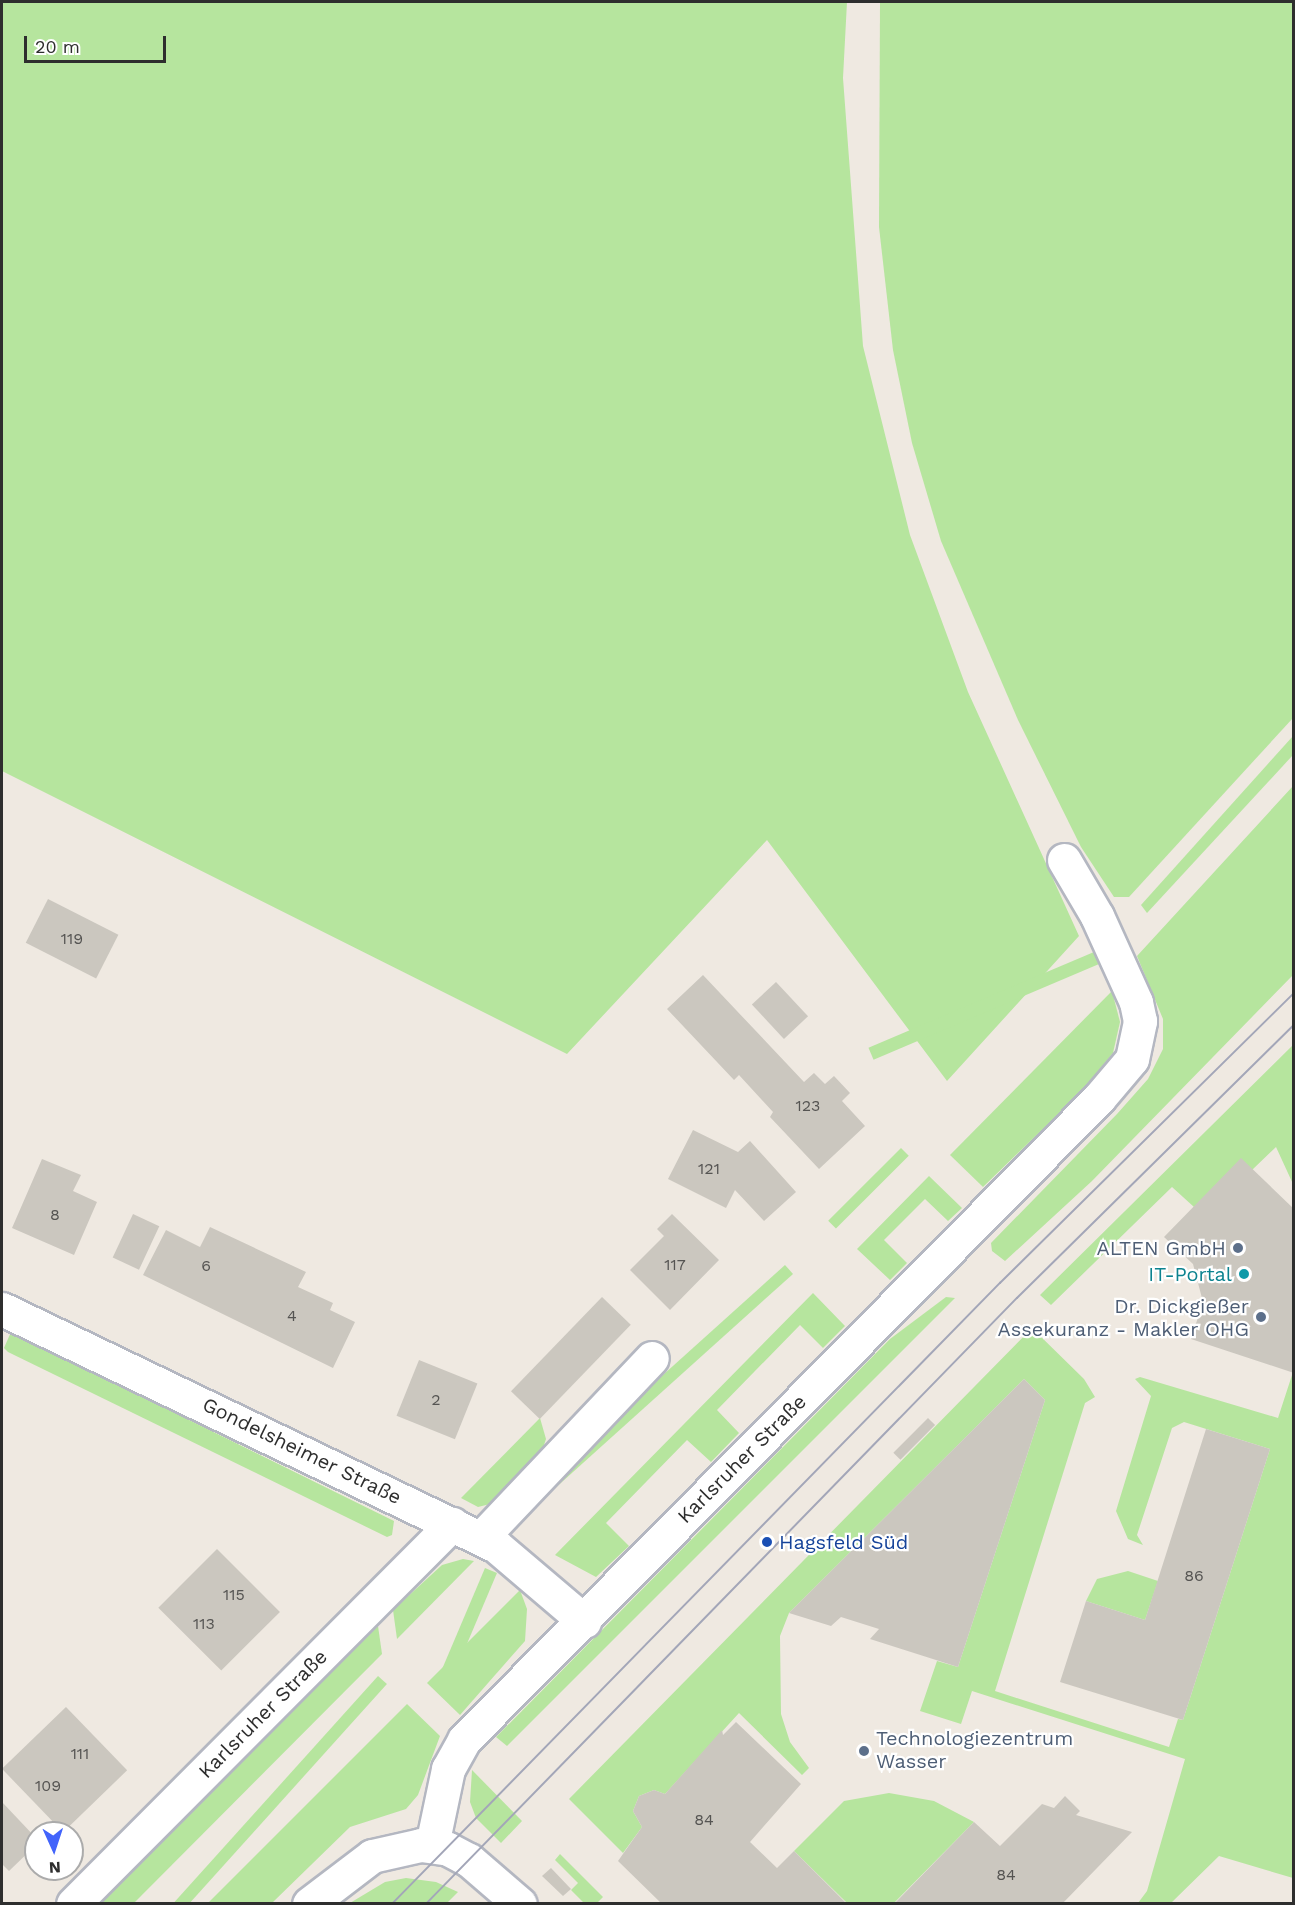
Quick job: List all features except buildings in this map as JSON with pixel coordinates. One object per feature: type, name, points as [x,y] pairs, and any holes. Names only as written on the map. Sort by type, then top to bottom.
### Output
[{"type":"street","name":"Karlsruher Straße","points":[[432,1845],[448,1769],[464,1740],[1099,1098],[1132,1059],[1140,1021],[1097,916],[1064,860]]},
{"type":"street","name":"Gondelsheimer Straße","points":[[2,1309],[467,1531],[523,1567],[584,1621]]},
{"type":"street","name":"Karlsruher Straße","points":[[73,1904],[652,1358]]},
{"type":"street","points":[[309,1904],[372,1856],[407,1846],[432,1845],[468,1860],[520,1904]]},
{"type":"green space","points":[[2,2],[847,2],[843,78],[863,346],[910,535],[968,692],[1079,936],[947,1081],[767,840],[567,1054],[2,771]]},
{"type":"green space","points":[[880,2],[1293,2],[1293,718],[1129,897],[1114,897],[1081,847],[1018,720],[941,541],[912,443],[893,350],[879,227]]},
{"type":"green space","points":[[1293,736],[1293,755],[1147,913],[1141,905]]},
{"type":"green space","points":[[1293,786],[1293,975],[1092,1181],[1005,1261],[992,1251],[991,1243],[1117,1114],[1148,1079],[1163,1049],[1163,1019],[1137,956]]},
{"type":"green space","points":[[1094,952],[1099,964],[874,1060],[868,1048]]},
{"type":"green space","points":[[1112,991],[1120,1022],[1113,1053],[1080,1093],[983,1187],[950,1155]]},
{"type":"green space","points":[[1293,1045],[1293,1184],[1276,1147],[1252,1170],[1194,1207],[1172,1187],[1051,1305],[1040,1295]]},
{"type":"green space","points":[[901,1148],[909,1156],[836,1229],[828,1221]]},
{"type":"green space","points":[[929,1176],[962,1208],[948,1221],[925,1199],[884,1240],[907,1263],[890,1280],[857,1249]]},
{"type":"green space","points":[[785,1265],[793,1274],[511,1528],[503,1519]]},
{"type":"green space","points":[[813,1293],[845,1326],[823,1348],[800,1325],[717,1410],[739,1433],[711,1462],[687,1440],[606,1523],[629,1546],[596,1577],[555,1555]]},
{"type":"green space","points":[[946,1297],[955,1298],[507,1746],[496,1737],[890,1339]]},
{"type":"green space","points":[[1032,1328],[1084,1379],[1095,1397],[1085,1403],[995,1691],[1169,1747],[1178,1719],[1183,1720],[1270,1449],[1184,1422],[1172,1428],[1137,1535],[1143,1545],[1128,1539],[1116,1511],[1151,1396],[1135,1379],[1140,1377],[1278,1418],[1293,1372],[1293,1878],[1219,1856],[1171,1903],[1138,1903],[1147,1891],[1185,1759],[972,1691],[961,1724],[920,1711],[937,1661],[958,1667],[1045,1400],[1024,1379],[789,1613],[780,1636],[781,1714],[790,1742],[809,1768],[802,1775],[739,1713],[665,1794],[654,1790],[639,1796],[633,1811],[642,1827],[623,1853],[569,1799]]},
{"type":"green space","points":[[11,1332],[394,1521],[392,1535],[387,1537],[8,1352],[4,1348]]},
{"type":"green space","points":[[540,1418],[546,1439],[541,1454],[490,1504],[478,1507],[461,1498]]},
{"type":"green space","points":[[463,1559],[474,1561],[397,1639],[393,1610],[442,1565]]},
{"type":"green space","points":[[485,1568],[497,1573],[449,1685],[437,1680]]},
{"type":"green space","points":[[1128,1571],[1158,1581],[1145,1620],[1086,1601],[1097,1579]]},
{"type":"green space","points":[[520,1590],[527,1609],[525,1641],[460,1715],[427,1683]]},
{"type":"green space","points":[[378,1626],[382,1654],[134,1903],[95,1904]]},
{"type":"green space","points":[[378,1676],[387,1684],[189,1904],[173,1904]]},
{"type":"green space","points":[[407,1704],[440,1736],[418,1795],[406,1809],[350,1827],[272,1903],[208,1903]]},
{"type":"green space","points":[[472,1770],[522,1821],[501,1843],[476,1818],[470,1802]]},
{"type":"green space","points":[[889,1793],[934,1801],[974,1822],[894,1903],[847,1903],[794,1851],[844,1801]]},
{"type":"green space","points":[[560,1854],[603,1897],[597,1903],[584,1903],[571,1890],[578,1883],[555,1860]]},
{"type":"green space","points":[[406,1878],[436,1882],[458,1892],[447,1903],[350,1903],[385,1882]]},
{"type":"tram line","points":[[392,1904],[1000,1283],[1294,993]]},
{"type":"tram line","points":[[426,1904],[1017,1298],[1294,1025]]},
{"type":"place","name":"ALTEN GmbH","points":[[1238,1248]]},
{"type":"place","name":"IT-Portal","points":[[1244,1274]]},
{"type":"place","name":"Dr. Dickgießer Assekuranz - Makler OHG","points":[[1261,1317]]},
{"type":"place","name":"Hagsfeld Süd","points":[[767,1542]]},
{"type":"place","name":"Technologiezentrum Wasser","points":[[864,1751]]}]
